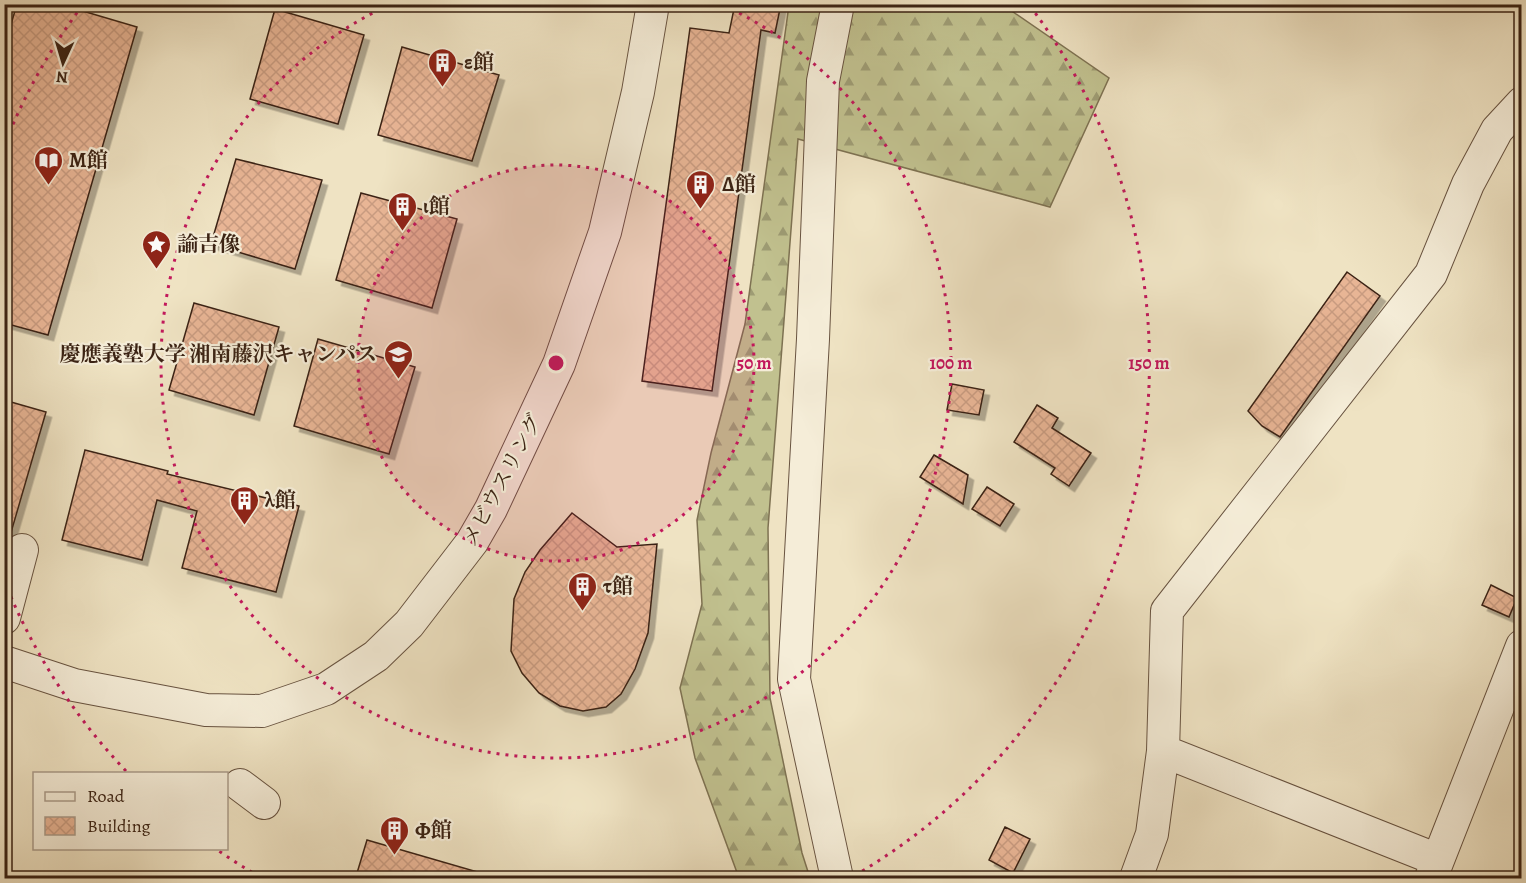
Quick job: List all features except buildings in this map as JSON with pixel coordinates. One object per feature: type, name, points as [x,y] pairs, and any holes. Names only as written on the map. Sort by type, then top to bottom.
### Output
[{"type":"street","name":"メビウスリング","points":[[4,662],[74,685],[206,710],[262,711],[326,689],[376,657],[401,632],[472,542],[491,509],[560,364],[605,232],[638,92],[653,4]]},
{"type":"street","points":[[837,879],[794,679],[813,339],[823,81],[838,5]]},
{"type":"street","points":[[1136,879],[1152,834],[1163,751],[1167,611],[1431,274],[1468,184],[1497,130],[1521,103]]},
{"type":"street","points":[[4,618],[22,550]]},
{"type":"street","points":[[1163,751],[1434,869],[1521,646]]},
{"type":"green space","points":[[789,5],[1003,5],[1109,78],[1050,207],[798,139],[768,528],[770,698],[802,853],[810,878],[739,878],[695,758],[680,688],[702,604],[697,520],[711,453],[745,324]]},
{"type":"place","name":"ε館","points":[[443,88]]},
{"type":"place","name":"Μ館","points":[[48,186]]},
{"type":"place","name":"Δ館","points":[[701,210]]},
{"type":"place","name":"ι館","points":[[402,232]]},
{"type":"place","name":"諭吉像","points":[[156,270]]},
{"type":"place","name":"慶應義塾大学 湘南藤沢キャンパス","points":[[398,380]]},
{"type":"place","name":"λ館","points":[[244,526]]},
{"type":"place","name":"τ館","points":[[582,612]]},
{"type":"place","name":"Φ館","points":[[394,856]]}]
